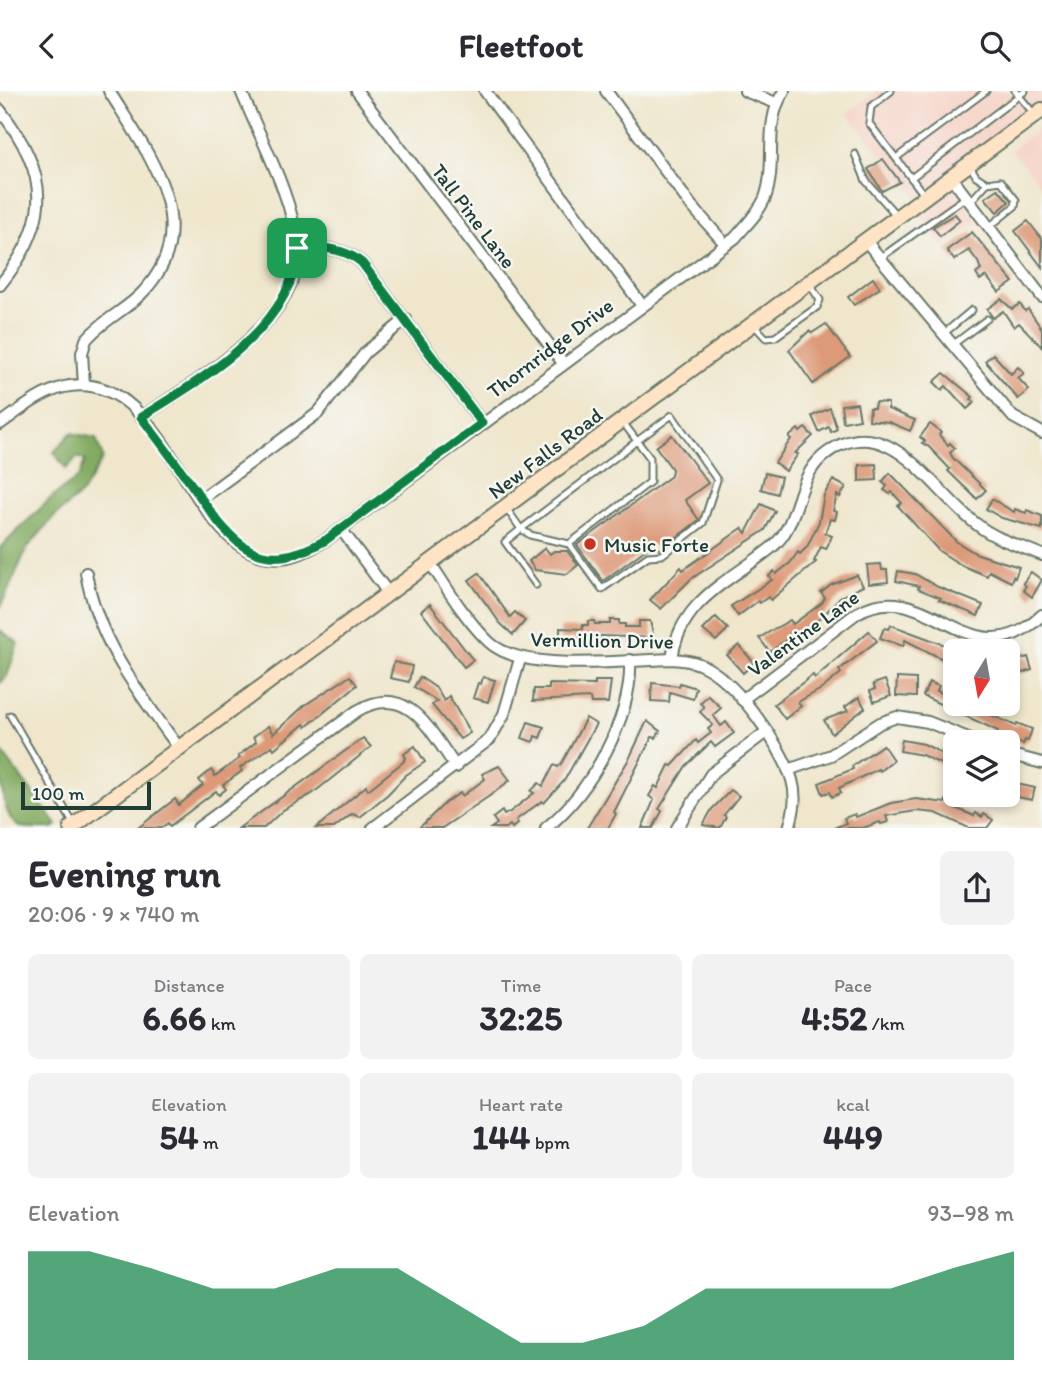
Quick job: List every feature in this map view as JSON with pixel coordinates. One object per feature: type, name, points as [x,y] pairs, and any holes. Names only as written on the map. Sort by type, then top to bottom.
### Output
[{"type":"main road","name":"New Falls Road","points":[[73,827],[1039,112]]},
{"type":"street","points":[[0,424],[47,393],[84,385],[82,352],[86,340],[151,284],[164,259],[171,225],[163,182],[109,91]]},
{"type":"street","points":[[141,417],[226,360],[264,323],[286,290],[297,248],[283,195],[242,91]]},
{"type":"street","name":"Tall Pine Lane","points":[[357,91],[563,363]]},
{"type":"street","points":[[485,91],[641,304]]},
{"type":"street","points":[[606,91],[690,204],[726,245]]},
{"type":"street","points":[[746,91],[776,103]]},
{"type":"street","name":"Thornridge Drive","points":[[84,385],[110,392],[141,417],[237,544],[266,556],[297,554],[341,529],[641,304],[726,245],[753,218],[765,198],[771,170],[772,116],[784,91]]},
{"type":"street","points":[[0,110],[31,156],[38,194],[30,239],[0,285]]},
{"type":"street","points":[[951,177],[1042,297]]},
{"type":"street","points":[[865,240],[1013,418],[1042,433]]},
{"type":"street","points":[[297,248],[335,250],[357,258],[406,319],[482,423]]},
{"type":"street","points":[[201,499],[318,413],[366,352],[406,319]]},
{"type":"street","points":[[672,659],[677,633],[686,615],[775,545],[791,525],[809,472],[825,455],[851,443],[875,442],[902,452],[978,526],[1042,555]]},
{"type":"street","points":[[341,529],[389,594]]},
{"type":"street","name":"Vermillion Drive","points":[[431,564],[489,642],[520,659],[552,662],[672,659],[700,664],[712,671],[742,700],[766,732],[788,770],[795,803],[789,828]]},
{"type":"street","points":[[86,573],[91,601],[106,640],[179,748]]},
{"type":"street","name":"Valentine Lane","points":[[742,700],[857,613],[875,604],[899,604],[987,638],[998,639],[1024,630],[1042,615]]},
{"type":"street","points":[[373,828],[481,748],[498,729],[520,659]]},
{"type":"street","points":[[546,828],[571,803],[616,731],[628,703],[630,660]]},
{"type":"street","points":[[198,828],[357,711],[377,701],[400,703],[417,714],[456,767]]},
{"type":"street","points":[[788,770],[831,755],[880,723],[897,717],[929,722],[949,730]]},
{"type":"street","points":[[677,828],[711,774],[766,732]]},
{"type":"street","points":[[1020,757],[1042,763]]},
{"type":"lane","points":[[891,91],[871,107],[868,119],[925,196]]},
{"type":"lane","points":[[896,158],[986,91]]},
{"type":"lane","points":[[911,178],[1020,92],[1039,112]]},
{"type":"lane","points":[[855,154],[866,181],[897,216]]},
{"type":"lane","points":[[968,164],[976,176],[988,183]]},
{"type":"lane","points":[[880,259],[988,183],[1001,181],[1016,200],[1015,206],[989,227]]},
{"type":"lane","points":[[753,324],[766,338],[775,337],[817,307],[820,300],[809,282]]},
{"type":"lane","points":[[942,335],[972,310]]},
{"type":"lane","points":[[951,346],[987,319]]},
{"type":"lane","points":[[506,508],[521,529],[530,535],[569,544],[602,589],[648,556],[662,555],[703,523],[718,480],[671,415],[637,442],[521,529],[505,542],[536,585]]},
{"type":"lane","points":[[569,544],[650,482],[650,458],[622,421]]},
{"type":"lane","points":[[10,715],[73,827]]},
{"type":"shaded area","points":[[877,91],[1042,91],[1042,104],[945,176],[978,220],[942,247],[921,216],[916,197],[847,113]]},
{"type":"shaded area","points":[[1042,126],[1042,187],[1011,150]]},
{"type":"green space","points":[[71,433],[96,438],[103,458],[83,492],[54,517],[27,548],[0,608],[0,548],[52,497],[79,477],[85,460],[77,457],[66,469],[54,452]]},
{"type":"green space","points":[[0,630],[18,643],[7,676],[0,683]]},
{"type":"green space","points":[[0,750],[57,825],[53,828],[20,827],[13,822],[2,792]]},
{"type":"building","points":[[883,159],[900,182],[882,191],[868,169]]},
{"type":"building","points":[[998,189],[1009,202],[997,212],[985,198]]},
{"type":"building","points":[[955,214],[960,220],[940,236],[933,227]]},
{"type":"building","points":[[1028,221],[1042,239],[1042,267],[1015,231]]},
{"type":"building","points":[[972,232],[1013,282],[999,292],[986,276],[980,280],[976,274],[981,270],[969,250],[954,260],[947,250]]},
{"type":"building","points":[[873,278],[880,288],[854,305],[848,297]]},
{"type":"building","points":[[1001,299],[1012,309],[1020,304],[1025,311],[1028,309],[1042,329],[1042,347],[1019,323],[1014,327],[1003,311],[993,318],[987,309]]},
{"type":"building","points":[[826,324],[850,357],[813,384],[789,350],[809,331],[812,333]]},
{"type":"building","points":[[993,354],[1011,374],[1018,367],[1024,373],[1018,378],[1029,390],[1018,399],[985,361]]},
{"type":"building","points":[[944,373],[973,397],[971,399],[975,402],[967,409],[946,386],[942,390],[934,382]]},
{"type":"building","points":[[875,402],[888,403],[888,409],[915,420],[910,431],[889,422],[869,420],[870,408],[874,408]]},
{"type":"building","points":[[857,403],[860,419],[843,422],[841,405]]},
{"type":"building","points":[[830,408],[837,429],[831,432],[829,427],[819,432],[812,416]]},
{"type":"building","points":[[930,424],[941,432],[939,435],[948,445],[950,443],[955,448],[950,453],[953,458],[986,490],[977,499],[948,471],[950,469],[929,447],[922,443],[925,441],[920,437]]},
{"type":"building","points":[[805,428],[813,436],[795,453],[798,454],[786,471],[775,463],[791,439],[789,437],[798,429],[800,432]]},
{"type":"building","points":[[672,435],[708,483],[685,500],[699,520],[660,550],[653,544],[603,581],[577,545],[671,476],[672,469],[656,447]]},
{"type":"building","points":[[876,464],[877,480],[859,481],[859,465]]},
{"type":"building","points":[[765,473],[781,477],[777,494],[761,489]]},
{"type":"building","points":[[890,473],[957,542],[975,553],[1019,567],[1015,578],[1013,576],[1011,582],[989,571],[987,576],[963,566],[939,551],[898,506],[902,503],[892,492],[890,494],[884,490],[887,486],[882,482]]},
{"type":"building","points":[[833,480],[846,487],[840,497],[837,495],[833,511],[837,512],[835,520],[830,519],[825,533],[832,536],[826,549],[821,547],[814,561],[816,562],[771,600],[768,597],[760,603],[758,601],[738,616],[731,606],[772,580],[769,576],[774,571],[776,574],[790,563],[798,552],[800,554],[807,547],[819,522],[824,495]]},
{"type":"building","points":[[992,499],[1014,512],[1015,509],[1026,513],[1027,510],[1042,516],[1042,529],[1002,518],[986,509]]},
{"type":"building","points":[[761,504],[775,511],[765,530],[691,579],[661,609],[650,600],[681,567],[683,570],[742,528],[746,533]]},
{"type":"building","points":[[545,548],[550,554],[554,551],[567,551],[578,565],[567,574],[535,570],[529,561]]},
{"type":"building","points":[[881,564],[882,570],[887,570],[888,582],[869,584],[867,565]]},
{"type":"building","points":[[898,571],[915,574],[938,587],[983,605],[978,616],[939,600],[941,598],[918,589],[919,586],[896,581]]},
{"type":"building","points":[[1031,572],[1042,580],[1032,597],[1023,590],[1026,586],[1023,583]]},
{"type":"building","points":[[479,573],[510,617],[515,612],[525,621],[513,635],[500,623],[469,580]]},
{"type":"building","points":[[857,575],[863,586],[840,597],[824,615],[791,641],[789,638],[770,652],[759,638],[790,620],[793,624],[822,603],[825,598],[821,593],[831,585]]},
{"type":"building","points":[[430,604],[473,660],[464,667],[421,611]]},
{"type":"building","points":[[716,617],[728,629],[716,641],[703,630]]},
{"type":"building","points":[[610,620],[619,620],[619,624],[625,624],[625,627],[639,627],[639,621],[650,621],[654,638],[601,636],[595,637],[595,642],[588,642],[588,637],[560,640],[560,628],[583,629],[583,625],[588,625],[588,621],[610,624]]},
{"type":"building","points":[[891,625],[943,644],[943,659],[905,640],[903,646],[880,638],[884,628],[889,629]]},
{"type":"building","points":[[869,631],[877,641],[839,670],[841,673],[823,688],[798,702],[801,706],[785,719],[774,704],[813,675],[815,678]]},
{"type":"building","points":[[739,645],[754,663],[743,673],[727,655]]},
{"type":"building","points":[[1028,657],[1032,670],[1020,674],[1020,659]]},
{"type":"building","points":[[394,662],[412,666],[409,682],[390,678]]},
{"type":"building","points":[[350,676],[357,685],[306,727],[304,724],[274,749],[272,746],[240,768],[242,771],[223,785],[226,789],[219,795],[216,791],[170,826],[168,823],[161,828],[138,828],[175,799],[179,805],[203,785],[199,780],[211,770],[215,776],[240,758],[238,756],[256,742],[253,737],[268,726],[273,734],[305,705]]},
{"type":"building","points":[[420,677],[436,688],[444,701],[449,696],[470,733],[460,739],[432,705],[437,701],[414,687]]},
{"type":"building","points":[[483,677],[495,680],[488,702],[473,698]]},
{"type":"building","points":[[897,678],[916,679],[916,697],[896,696]]},
{"type":"building","points":[[885,680],[891,696],[874,702],[870,691],[875,689],[873,684]]},
{"type":"building","points":[[595,681],[611,681],[608,703],[591,703],[590,698],[533,701],[534,689],[549,689],[549,684],[595,685]]},
{"type":"building","points":[[929,682],[939,686],[937,691],[943,694],[943,705],[923,696]]},
{"type":"building","points":[[652,683],[679,686],[680,683],[696,688],[693,699],[670,692],[669,702],[651,701]]},
{"type":"building","points":[[708,695],[721,708],[713,715],[721,726],[726,722],[734,733],[715,747],[711,742],[686,766],[659,809],[662,811],[653,828],[642,828],[654,800],[649,796],[655,786],[658,788],[669,765],[672,766],[696,740],[698,743],[711,733],[708,729],[713,725],[700,712],[704,707],[700,703]]},
{"type":"building","points":[[859,697],[865,708],[832,734],[824,720],[848,711],[845,707]]},
{"type":"building","points":[[966,716],[993,716],[1016,726],[1017,723],[1032,729],[1028,741],[1025,740],[1023,744],[1020,743],[1020,730],[996,730]]},
{"type":"building","points":[[586,718],[596,724],[564,781],[544,803],[542,801],[516,820],[518,823],[512,828],[510,825],[506,828],[491,828],[497,824],[493,818],[502,811],[504,815],[510,812],[534,793],[531,791],[539,783],[543,786],[554,765],[558,767],[562,763]]},
{"type":"building","points":[[647,721],[660,731],[656,738],[652,737],[614,812],[616,814],[608,828],[587,828],[629,759]]},
{"type":"building","points":[[528,722],[544,727],[540,738],[535,736],[533,742],[522,738]]},
{"type":"building","points":[[363,738],[371,747],[312,794],[283,810],[264,828],[239,828]]},
{"type":"building","points":[[902,740],[924,744],[943,754],[943,765],[922,755],[900,751]]},
{"type":"building","points":[[883,745],[893,760],[880,771],[878,769],[839,788],[841,793],[832,797],[830,792],[823,794],[819,783],[853,769],[852,766]]},
{"type":"building","points":[[415,746],[425,762],[406,775],[388,794],[360,817],[352,814],[334,828],[316,828],[366,786],[368,790],[403,762],[406,758],[404,754]]},
{"type":"building","points":[[499,766],[510,780],[491,795],[442,828],[419,828],[445,803],[460,793],[462,796],[485,779],[482,774]]},
{"type":"building","points":[[1020,785],[1035,788],[1032,800],[1020,798]]},
{"type":"building","points":[[731,790],[739,796],[724,815],[726,817],[720,828],[703,825],[712,809]]},
{"type":"building","points":[[916,799],[943,803],[943,807],[953,807],[974,816],[976,813],[982,817],[984,814],[993,820],[987,828],[969,828],[936,813],[916,811],[886,816],[888,822],[863,828],[834,828],[846,823],[844,818],[855,814],[856,817],[891,803]]},
{"type":"place","name":"Music Forte","points":[[590,544]]},
{"type":"route","points":[[297,248],[335,250],[357,258],[373,274],[482,423],[326,540],[297,554],[277,558],[255,554],[230,538],[141,417],[196,382],[243,346],[264,323],[286,290],[293,272],[297,248]]}]
